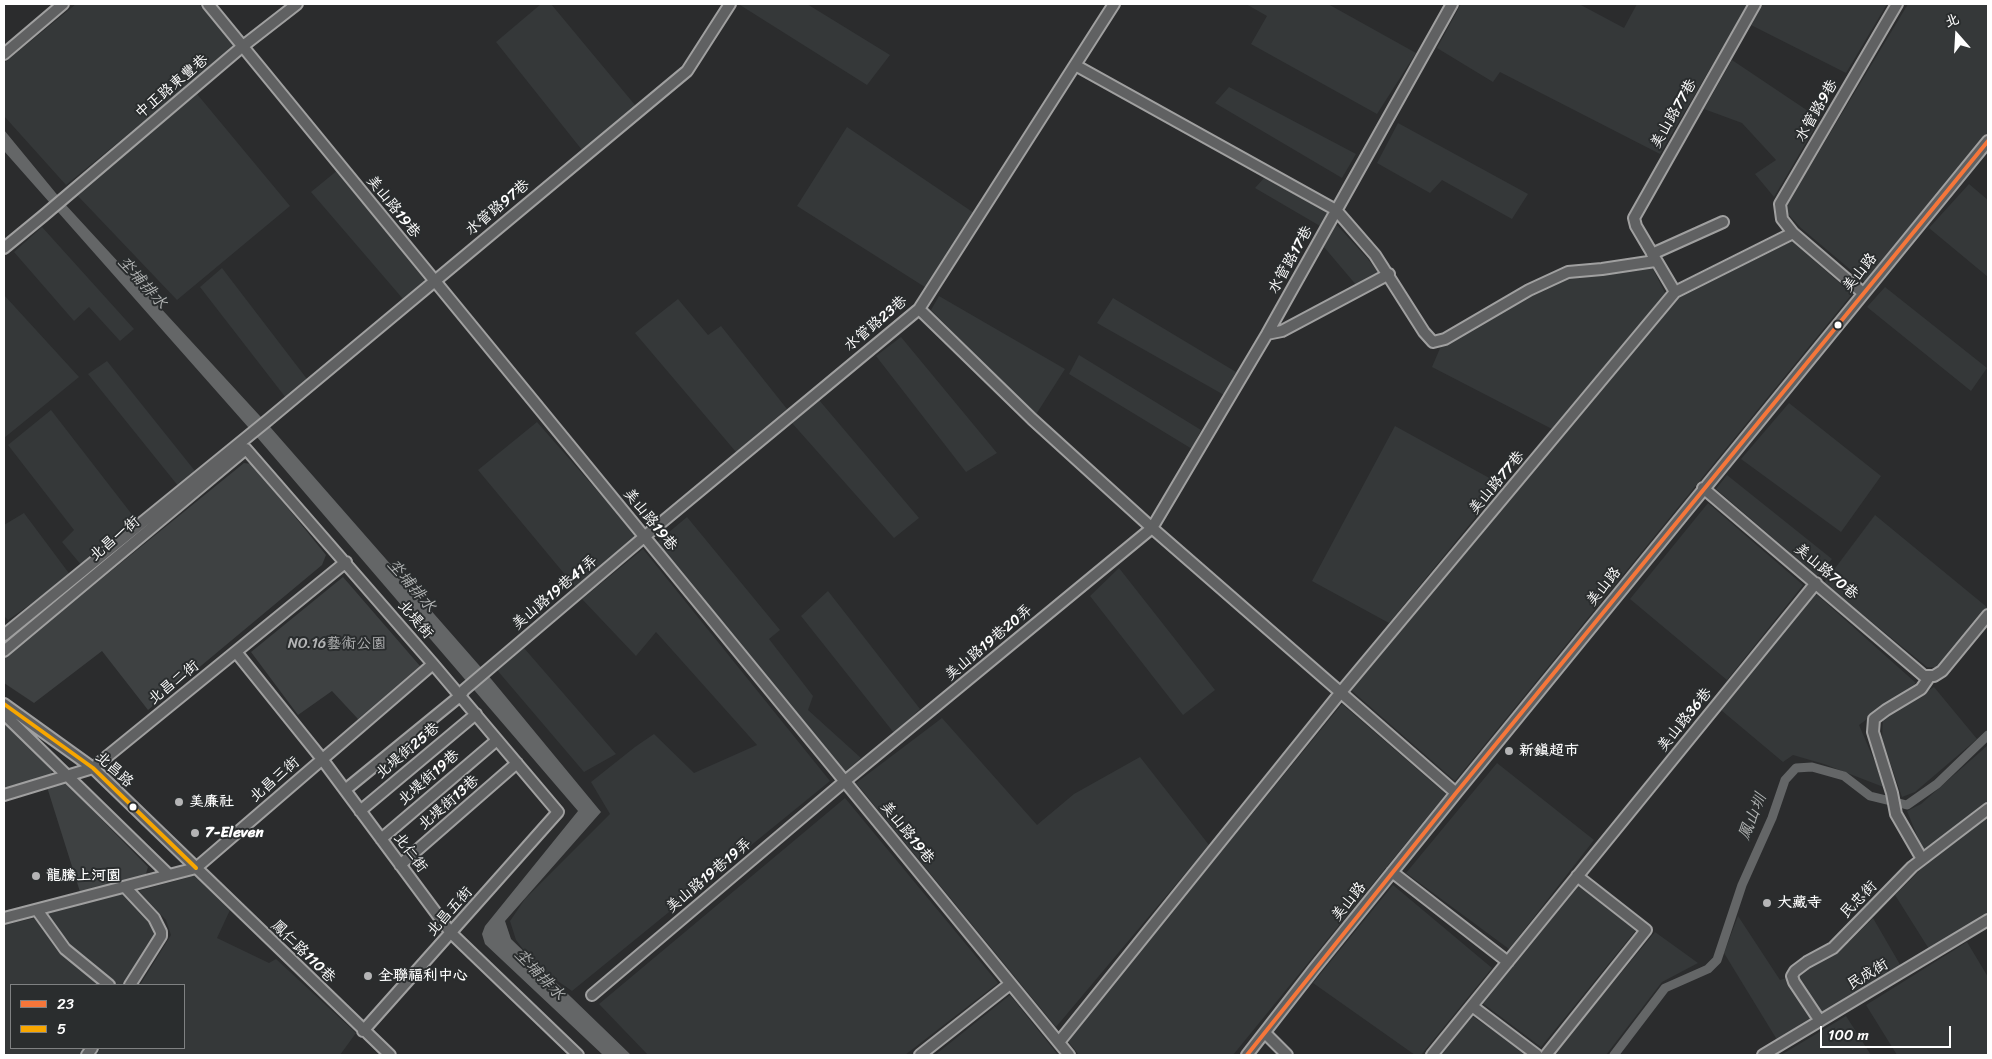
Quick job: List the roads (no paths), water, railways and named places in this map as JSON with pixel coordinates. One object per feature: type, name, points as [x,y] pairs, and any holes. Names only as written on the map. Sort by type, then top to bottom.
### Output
[{"type":"street","points":[[4,54],[63,4]]},
{"type":"street","name":"美山路19巷","points":[[208,4],[1069,1055]]},
{"type":"street","name":"中正路東豐巷","points":[[4,248],[243,46],[297,4]]},
{"type":"street","name":"水管路97巷","points":[[244,445],[268,420],[686,71],[730,4]]},
{"type":"street","name":"水管路23巷","points":[[644,537],[919,309],[1114,4]]},
{"type":"street","name":"水管路17巷","points":[[1152,528],[1267,334],[1452,4]]},
{"type":"street","name":"美山路77巷","points":[[1675,292],[1636,226],[1634,218],[1637,209],[1755,4]]},
{"type":"street","name":"水管路9巷","points":[[1793,233],[1782,219],[1780,204],[1897,4]]},
{"type":"street","points":[[1076,65],[1336,210],[1389,274],[1424,332],[1433,342],[1445,339],[1529,290],[1568,272],[1602,269],[1654,258],[1723,222]]},
{"type":"street","name":"美山路","points":[[1247,1055],[1392,872],[1703,488],[1988,141]]},
{"type":"street","points":[[1793,233],[1863,293]]},
{"type":"street","name":"美山路77巷","points":[[1059,1042],[1341,692],[1675,292],[1793,233]]},
{"type":"street","points":[[1267,334],[1282,331],[1389,274]]},
{"type":"street","points":[[919,309],[1032,419],[1152,528],[1456,793]]},
{"type":"street","points":[[4,635],[244,445]]},
{"type":"street","name":"北堤街","points":[[244,445],[433,664],[462,693],[476,714],[558,812]]},
{"type":"street","name":"北昌一街","points":[[4,651],[244,445]]},
{"type":"street","name":"美山路70巷","points":[[1703,488],[1924,676],[1930,676]]},
{"type":"street","name":"美山路19巷20弄","points":[[845,781],[1152,528]]},
{"type":"street","name":"美山路19巷41弄","points":[[345,790],[462,693],[644,537]]},
{"type":"street","name":"北昌二街","points":[[4,795],[93,768],[346,562]]},
{"type":"street","name":"美山路36巷","points":[[1432,1055],[1816,583]]},
{"type":"street","points":[[1922,859],[1896,814],[1892,793],[1873,732],[1874,719],[1921,689],[1930,676],[1934,676],[1942,671],[1988,615]]},
{"type":"street","name":"北仁街","points":[[236,652],[322,759],[451,933],[578,1055]]},
{"type":"street","name":"北昌三街","points":[[4,918],[126,888],[196,868],[433,664]]},
{"type":"street","name":"北昌路","points":[[4,704],[93,768],[196,868]]},
{"type":"street","points":[[4,714],[169,875]]},
{"type":"street","name":"北堤街25巷","points":[[360,811],[476,714]]},
{"type":"street","name":"北堤街19巷","points":[[381,839],[497,740]]},
{"type":"street","name":"北堤街13巷","points":[[400,865],[517,764]]},
{"type":"street","name":"美山路19巷19弄","points":[[592,995],[845,781]]},
{"type":"street","name":"民忠街","points":[[1820,1021],[1794,982],[1792,976],[1795,971],[1832,948],[1912,867],[1988,809]]},
{"type":"street","name":"北昌五街","points":[[363,1031],[558,812]]},
{"type":"street","name":"鳳仁路110巷","points":[[196,868],[390,1055]]},
{"type":"street","points":[[1392,872],[1508,962]]},
{"type":"street","points":[[1546,1055],[1646,930],[1577,876]]},
{"type":"street","points":[[126,888],[154,918],[161,932],[161,936],[131,984]]},
{"type":"street","points":[[37,910],[65,949],[109,984]]},
{"type":"street","name":"民成街","points":[[1763,1055],[1988,920]]},
{"type":"street","points":[[920,1055],[1010,984]]},
{"type":"street","points":[[1472,1006],[1537,1055]]},
{"type":"street","points":[[1265,1033],[1288,1055]]},
{"type":"water","name":"坔埔排水","points":[[4,130],[64,203],[271,428],[492,680],[601,812],[505,921],[511,939],[631,1055],[603,1055],[485,944],[482,934],[485,926],[578,811],[256,436],[4,151]]},
{"type":"waterway","name":"鳳山圳","points":[[1614,1055],[1665,988],[1708,969],[1717,960],[1742,885],[1772,818],[1785,780],[1796,768],[1812,767],[1844,776],[1870,796],[1907,805],[1937,784],[1988,735]]},
{"type":"place","name":"新鎮超市","points":[[1509,751]]},
{"type":"place","name":"美廉社","points":[[179,802]]},
{"type":"place","name":"7-Eleven","points":[[195,833]]},
{"type":"place","name":"龍騰上河園","points":[[36,876]]},
{"type":"place","name":"大藏寺","points":[[1767,903]]},
{"type":"place","name":"全聯福利中心","points":[[368,976]]},
{"type":"park label","name":"NO.16藝術公園","points":[[337,644]]}]
